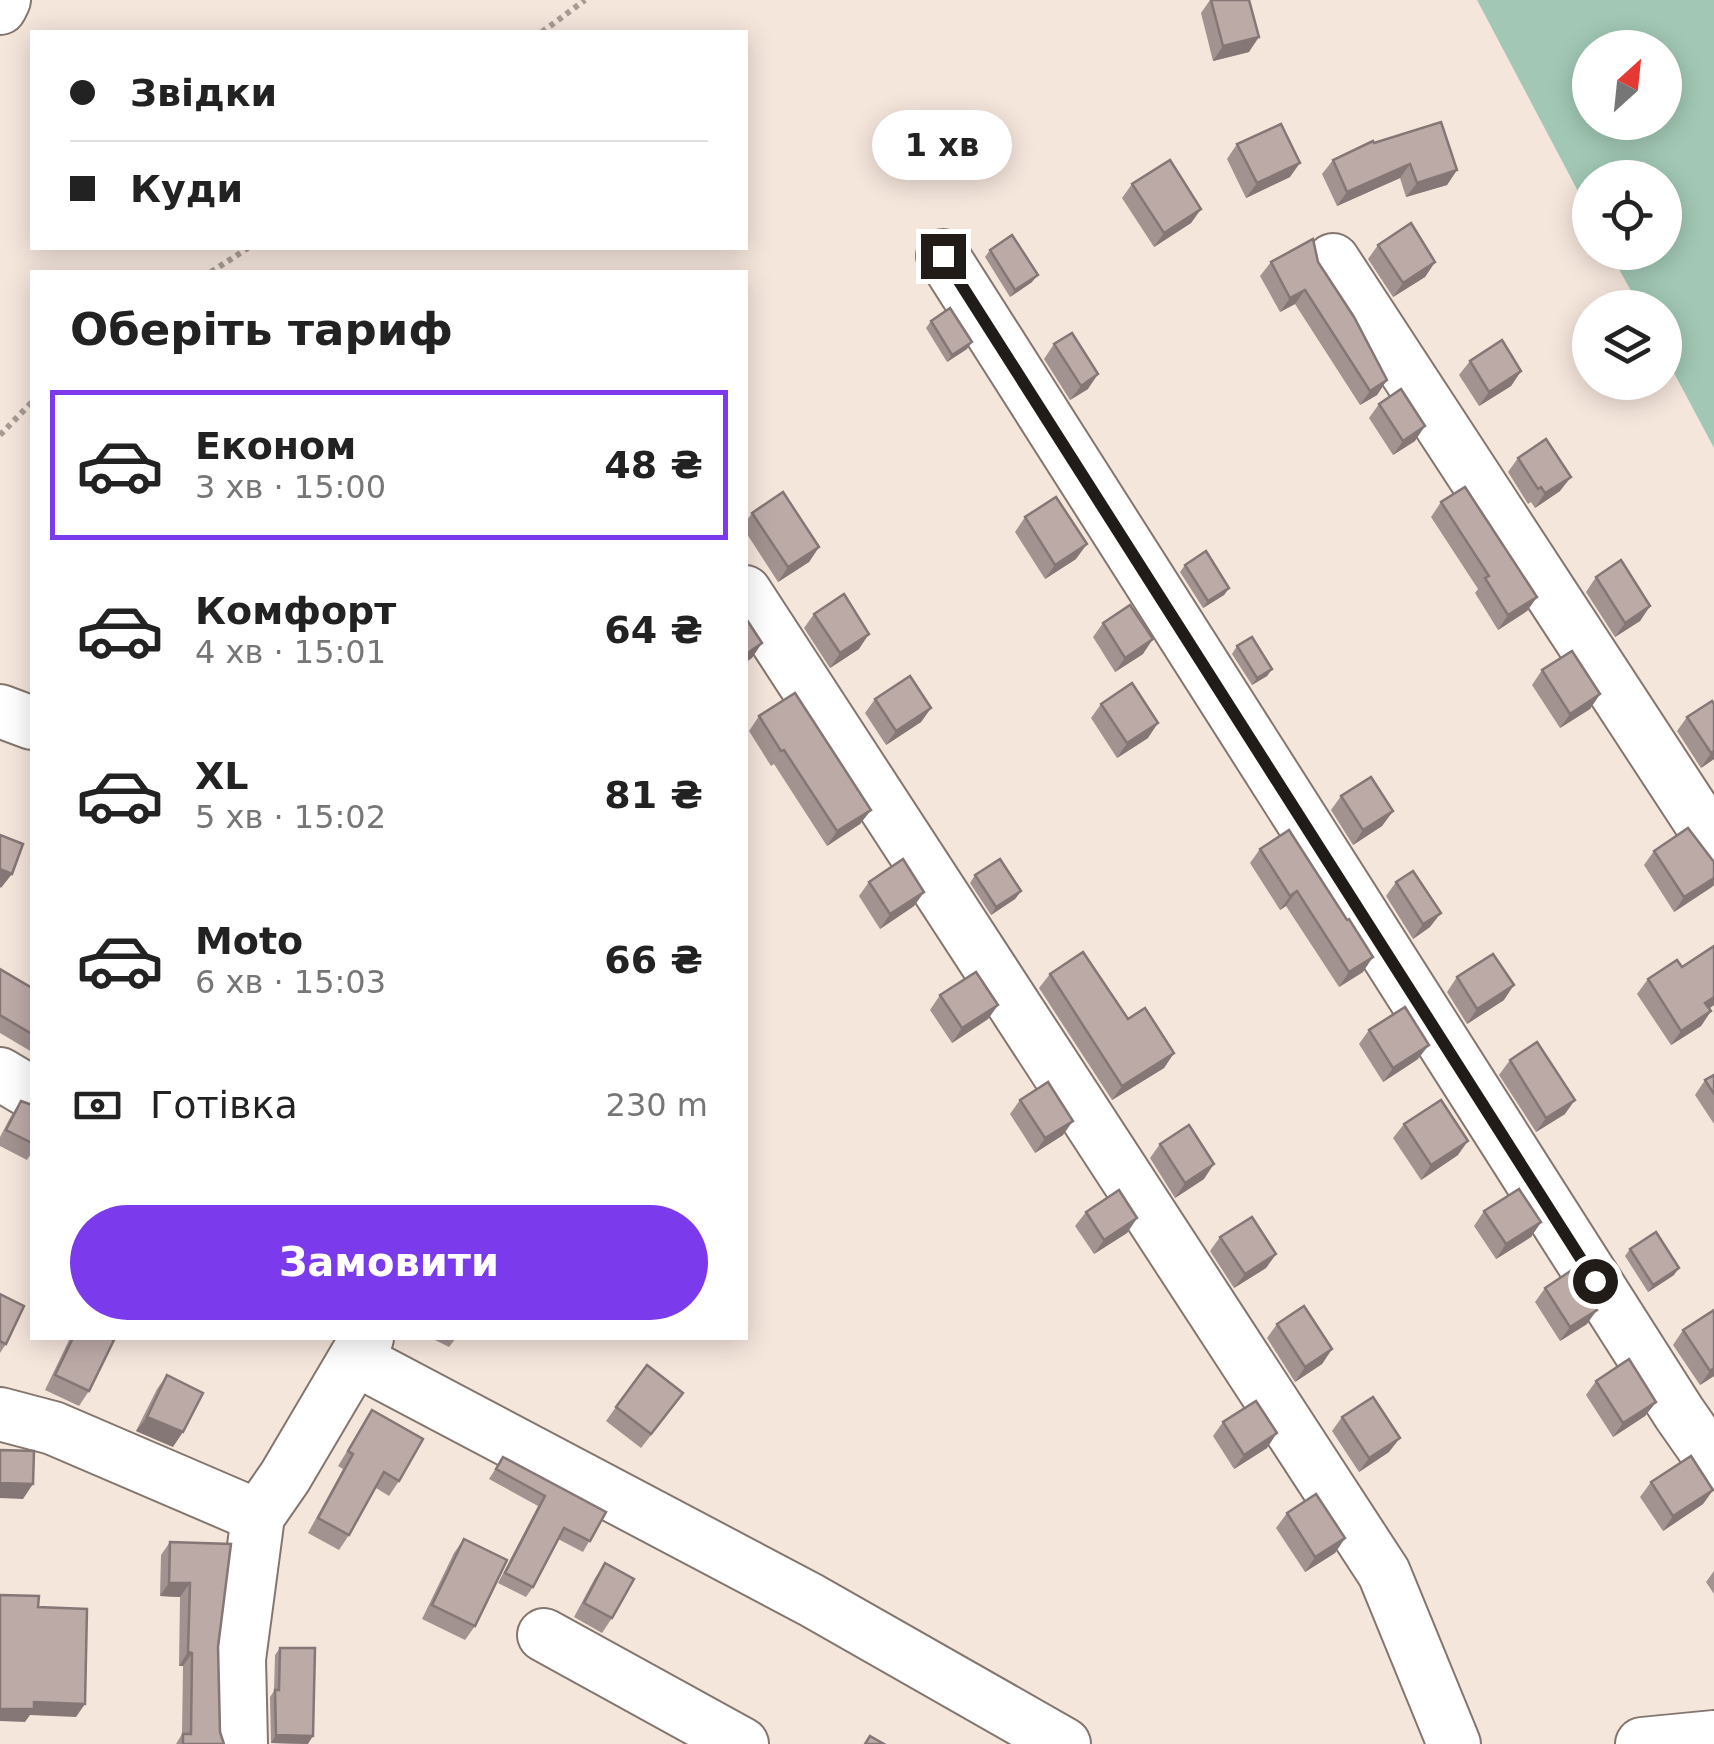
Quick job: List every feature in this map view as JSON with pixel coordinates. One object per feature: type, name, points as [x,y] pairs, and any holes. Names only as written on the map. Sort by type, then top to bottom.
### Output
[{"type":"street","points":[[0,8],[4,0]]},
{"type":"street","points":[[943,256],[1668,1396],[1714,1462]]},
{"type":"street","points":[[1333,260],[1714,843]]},
{"type":"street","points":[[748,597],[1384,1572],[1454,1744]]},
{"type":"street","points":[[0,711],[30,722]]},
{"type":"street","points":[[0,1074],[30,1092]]},
{"type":"street","points":[[241,1744],[239,1659],[258,1516],[361,1348],[1064,1744]]},
{"type":"street","points":[[0,1414],[53,1428],[258,1516]]},
{"type":"street","points":[[544,1635],[742,1744]]},
{"type":"street","points":[[1642,1744],[1714,1737]]},
{"type":"path","points":[[545,30],[586,0]]},
{"type":"path","points":[[213,270],[245,250]]},
{"type":"path","points":[[0,435],[30,404]]},
{"type":"green space","points":[[1477,0],[1714,0],[1714,448],[1682,388],[1682,290],[1631,290],[1619,270],[1682,270],[1682,160],[1572,160],[1572,180]]},
{"type":"building","points":[[1211,0],[1249,0],[1259,37],[1223,46]]},
{"type":"building","points":[[1441,122],[1457,170],[1417,183],[1410,164],[1347,192],[1333,160],[1373,141]]},
{"type":"building","points":[[1281,124],[1300,163],[1257,183],[1237,144]]},
{"type":"building","points":[[1170,160],[1201,209],[1164,233],[1132,184]]},
{"type":"building","points":[[1411,223],[1435,262],[1403,283],[1378,245]]},
{"type":"building","points":[[1012,235],[1038,275],[1015,290],[990,250]]},
{"type":"building","points":[[1313,239],[1318,262],[1354,317],[1387,380],[1370,391],[1305,290],[1290,298],[1271,262]]},
{"type":"building","points":[[950,308],[972,342],[952,355],[931,321]]},
{"type":"building","points":[[1072,333],[1098,374],[1081,386],[1054,344]]},
{"type":"building","points":[[1502,340],[1521,371],[1489,392],[1470,361]]},
{"type":"building","points":[[1401,389],[1425,426],[1403,441],[1379,404]]},
{"type":"building","points":[[1546,439],[1571,477],[1545,493],[1541,487],[1538,489],[1518,458]]},
{"type":"building","points":[[1465,487],[1537,597],[1508,615],[1485,578],[1489,576],[1441,502]]},
{"type":"building","points":[[783,492],[819,547],[788,567],[752,513]]},
{"type":"building","points":[[1056,497],[1087,544],[1055,565],[1025,517]]},
{"type":"building","points":[[1206,551],[1229,588],[1208,601],[1185,565]]},
{"type":"building","points":[[1621,560],[1650,606],[1625,623],[1596,577]]},
{"type":"building","points":[[844,594],[869,634],[840,653],[814,614]]},
{"type":"building","points":[[1130,605],[1153,639],[1125,658],[1103,623]]},
{"type":"building","points":[[748,622],[762,643],[748,653]]},
{"type":"building","points":[[1252,637],[1272,669],[1257,678],[1237,646]]},
{"type":"building","points":[[1572,651],[1600,694],[1570,714],[1542,670]]},
{"type":"building","points":[[910,676],[931,708],[896,731],[875,699]]},
{"type":"building","points":[[1132,683],[1158,723],[1127,743],[1101,704]]},
{"type":"building","points":[[795,693],[871,810],[837,831],[759,716]]},
{"type":"building","points":[[1712,701],[1714,751],[1711,753],[1687,717]]},
{"type":"building","points":[[1371,777],[1393,811],[1363,830],[1341,796]]},
{"type":"building","points":[[1688,828],[1714,862],[1714,878],[1684,897],[1654,851]]},
{"type":"building","points":[[1289,830],[1373,957],[1349,972],[1297,891],[1290,896],[1260,849]]},
{"type":"building","points":[[0,835],[23,844],[12,874],[0,869]]},
{"type":"building","points":[[903,859],[924,892],[890,914],[869,882]]},
{"type":"building","points":[[1000,859],[1021,891],[996,907],[975,875]]},
{"type":"building","points":[[1413,871],[1441,913],[1423,924],[1396,882]]},
{"type":"building","points":[[1714,946],[1714,997],[1705,1003],[1711,1011],[1681,1031],[1648,979],[1677,960],[1682,967]]},
{"type":"building","points":[[1083,952],[1128,1019],[1145,1008],[1174,1053],[1122,1086],[1050,974]]},
{"type":"building","points":[[1493,954],[1514,985],[1477,1009],[1457,977]]},
{"type":"building","points":[[0,969],[30,987],[30,1033],[0,1015]]},
{"type":"building","points":[[976,972],[998,1005],[962,1028],[940,995]]},
{"type":"building","points":[[1405,1007],[1429,1045],[1393,1068],[1369,1030]]},
{"type":"building","points":[[1537,1042],[1575,1100],[1546,1118],[1510,1060]]},
{"type":"building","points":[[1714,1075],[1714,1094],[1705,1080]]},
{"type":"building","points":[[1048,1082],[1073,1121],[1045,1138],[1020,1100]]},
{"type":"building","points":[[1441,1100],[1468,1141],[1431,1165],[1404,1124]]},
{"type":"building","points":[[21,1101],[30,1104],[30,1142],[6,1130]]},
{"type":"building","points":[[1189,1125],[1214,1164],[1185,1183],[1160,1144]]},
{"type":"building","points":[[1519,1189],[1541,1222],[1506,1244],[1484,1211]]},
{"type":"building","points":[[1119,1190],[1137,1218],[1104,1240],[1086,1212]]},
{"type":"building","points":[[1252,1217],[1276,1254],[1245,1274],[1220,1237]]},
{"type":"building","points":[[1656,1232],[1679,1268],[1653,1285],[1630,1249]]},
{"type":"building","points":[[1572,1270],[1597,1310],[1570,1327],[1545,1288]]},
{"type":"building","points":[[0,1294],[24,1306],[6,1344],[0,1341]]},
{"type":"building","points":[[1304,1306],[1332,1349],[1305,1367],[1277,1324]]},
{"type":"building","points":[[1714,1310],[1714,1368],[1710,1371],[1683,1330]]},
{"type":"building","points":[[72,1340],[114,1340],[89,1391],[55,1375]]},
{"type":"building","points":[[1629,1359],[1656,1402],[1623,1423],[1596,1381]]},
{"type":"building","points":[[647,1365],[683,1393],[651,1434],[616,1407]]},
{"type":"building","points":[[167,1375],[203,1393],[183,1432],[147,1417]]},
{"type":"building","points":[[1373,1397],[1400,1438],[1369,1458],[1342,1417]]},
{"type":"building","points":[[1256,1401],[1277,1433],[1244,1455],[1223,1422]]},
{"type":"building","points":[[372,1410],[423,1439],[399,1481],[384,1472],[349,1535],[318,1518],[353,1454],[348,1451]]},
{"type":"building","points":[[0,1450],[34,1451],[33,1484],[0,1483]]},
{"type":"building","points":[[1691,1456],[1713,1490],[1673,1516],[1651,1482]]},
{"type":"building","points":[[503,1457],[606,1512],[590,1541],[564,1528],[533,1587],[505,1573],[545,1496],[496,1469]]},
{"type":"building","points":[[1316,1494],[1345,1538],[1315,1557],[1287,1513]]},
{"type":"building","points":[[464,1539],[507,1560],[475,1626],[432,1605]]},
{"type":"building","points":[[170,1542],[231,1544],[218,1647],[220,1732],[224,1744],[183,1744],[183,1734],[191,1734],[190,1583],[169,1583]]},
{"type":"building","points":[[605,1563],[634,1579],[612,1618],[584,1603]]},
{"type":"building","points":[[0,1595],[39,1596],[38,1607],[87,1609],[85,1704],[34,1702],[34,1709],[0,1709]]},
{"type":"building","points":[[280,1648],[315,1648],[313,1736],[276,1735],[275,1690],[279,1690]]},
{"type":"building","points":[[870,1736],[884,1744],[865,1744]]},
{"type":"route","points":[[943,256],[1595,1281]]}]
